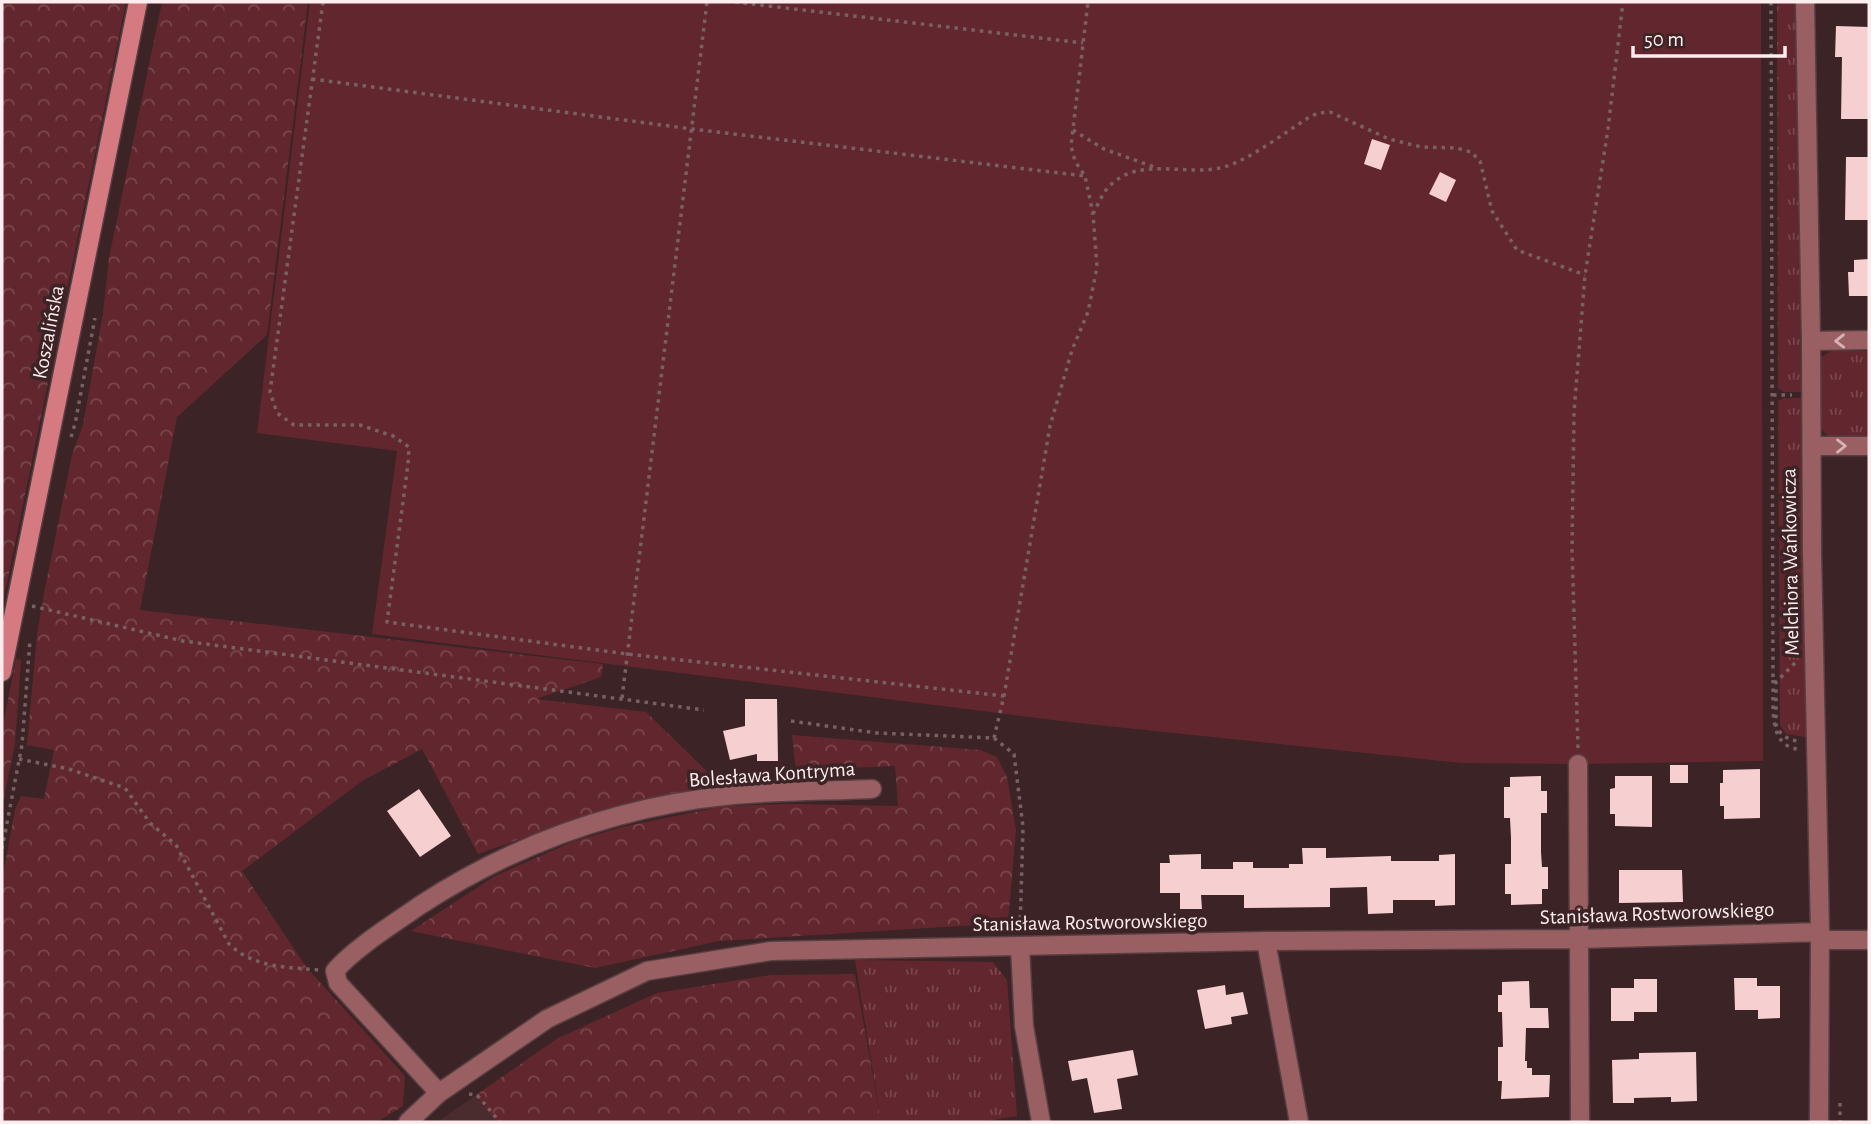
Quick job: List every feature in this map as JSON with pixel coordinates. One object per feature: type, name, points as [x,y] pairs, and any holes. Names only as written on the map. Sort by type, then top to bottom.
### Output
[{"type":"street","name":"Koszalińska","points":[[2,672],[138,2]]},
{"type":"street","name":"Melchiora Wańkowicza","points":[[1805,2],[1820,936],[1819,1122]]},
{"type":"street","points":[[1811,341],[1869,340]]},
{"type":"street","points":[[1812,446],[1869,446]]},
{"type":"street","points":[[1578,764],[1580,1122]]},
{"type":"street","name":"Bolesława Kontryma","points":[[335,971],[344,960],[455,883],[502,859],[577,827],[654,807],[732,796],[872,789]]},
{"type":"street","name":"Stanisława Rostworowskiego","points":[[408,1122],[439,1093],[547,1019],[647,971],[771,951],[1266,941],[1820,936],[1869,940]]},
{"type":"street","points":[[1266,941],[1299,1122]]},
{"type":"street","points":[[1020,946],[1024,1026],[1041,1122]]},
{"type":"street","points":[[335,971],[338,983],[439,1093]]},
{"type":"path","points":[[323,2],[270,392],[277,413],[294,425],[360,425],[393,436],[409,447],[387,622],[626,654],[1004,696]]},
{"type":"path","points":[[622,698],[707,2]]},
{"type":"path","points":[[735,2],[1083,43]]},
{"type":"path","points":[[995,738],[1050,426],[1072,349],[1088,312],[1097,267],[1093,214],[1085,176],[1075,161],[1071,146],[1088,2]]},
{"type":"path","points":[[1578,764],[1572,522],[1574,413],[1585,275],[1608,129],[1623,2]]},
{"type":"path","points":[[1771,2],[1773,680],[1776,682],[1776,725],[1779,732],[1791,740],[1816,741]]},
{"type":"path","points":[[312,79],[1085,176]]},
{"type":"path","points":[[1093,214],[1106,190],[1132,173],[1157,168],[1197,170],[1223,167],[1242,159],[1308,118],[1318,113],[1330,112],[1389,139],[1420,147],[1456,148],[1471,152],[1480,161],[1492,211],[1517,250],[1585,275]]},
{"type":"path","points":[[1073,130],[1104,149],[1157,168]]},
{"type":"path","points":[[68,444],[75,424],[97,306]]},
{"type":"path","points":[[16,602],[183,641],[704,710]]},
{"type":"path","points":[[2,849],[22,745],[30,631]]},
{"type":"path","points":[[1776,682],[1814,644]]},
{"type":"path","points":[[791,721],[877,733],[995,738],[1014,754],[1023,827],[1020,946]]},
{"type":"path","points":[[19,758],[69,769],[125,788],[150,823],[176,845],[229,944],[239,953],[268,965],[335,971]]},
{"type":"path","points":[[439,1093],[477,1095],[500,1122]]},
{"type":"shaded area","points":[[476,1095],[496,1122],[438,1122],[440,1120]]},
{"type":"green space","points":[[2,2],[126,2],[2,607]]},
{"type":"green space","points":[[162,2],[308,2],[267,335],[177,417],[140,610],[603,664],[601,677],[536,699],[646,712],[721,785],[599,811],[478,854],[422,749],[362,781],[242,871],[307,968],[405,1076],[403,1106],[377,1122],[2,1122],[2,880],[15,810],[21,796],[44,799],[54,750],[27,745],[37,634],[72,455],[83,425],[103,313],[109,258]]},
{"type":"green space","points":[[310,2],[1761,2],[1763,761],[1461,763],[1069,722],[372,634],[397,451],[257,433]]},
{"type":"green space","points":[[1777,2],[1796,2],[1801,392],[1784,392],[1778,388]]},
{"type":"green space","points":[[1831,351],[1869,351],[1869,440],[1833,438],[1822,430],[1817,422],[1816,364]]},
{"type":"green space","points":[[1784,398],[1801,398],[1806,737],[1786,734],[1780,725],[1778,401]]},
{"type":"green space","points":[[16,659],[21,660],[15,744],[2,807],[2,730]]},
{"type":"green space","points":[[792,735],[980,750],[997,757],[1007,777],[1016,830],[1008,923],[719,941],[595,968],[411,931],[495,876],[572,842],[622,827],[724,806],[898,806],[895,766],[796,770]]},
{"type":"green space","points":[[855,960],[993,962],[1007,980],[1017,1116],[981,1122],[881,1122]]},
{"type":"green space","points":[[855,974],[881,1122],[496,1122],[476,1095],[558,1038],[657,993],[771,975]]},
{"type":"building","points":[[1836,26],[1869,27],[1869,119],[1841,119],[1842,57],[1835,57]]},
{"type":"building","points":[[1372,139],[1390,145],[1381,170],[1364,164]]},
{"type":"building","points":[[1846,157],[1869,157],[1869,220],[1845,220]]},
{"type":"building","points":[[1440,172],[1456,180],[1446,202],[1429,194]]},
{"type":"building","points":[[1869,259],[1869,296],[1849,296],[1848,272],[1854,272],[1854,260]]},
{"type":"building","points":[[745,699],[777,699],[778,761],[757,761],[757,754],[730,760],[723,731],[745,726]]},
{"type":"building","points":[[1670,765],[1688,765],[1688,783],[1670,783]]},
{"type":"building","points":[[1760,769],[1760,818],[1724,819],[1724,806],[1720,806],[1723,770]]},
{"type":"building","points":[[1541,776],[1541,791],[1547,791],[1547,813],[1541,813],[1541,852],[1542,867],[1548,867],[1548,889],[1542,889],[1542,904],[1511,905],[1511,894],[1505,894],[1505,864],[1511,864],[1511,838],[1510,818],[1504,818],[1504,787],[1510,787],[1510,777]]},
{"type":"building","points":[[1615,776],[1652,776],[1652,827],[1615,826],[1615,814],[1610,814],[1610,789],[1615,788]]},
{"type":"building","points":[[419,789],[451,836],[420,857],[387,811]]},
{"type":"building","points":[[1302,848],[1326,848],[1326,858],[1391,856],[1391,861],[1439,861],[1439,855],[1455,854],[1455,905],[1435,906],[1435,900],[1393,900],[1393,913],[1368,914],[1367,887],[1330,888],[1330,907],[1244,908],[1244,895],[1201,895],[1202,909],[1180,909],[1180,893],[1160,893],[1160,863],[1170,863],[1169,855],[1201,854],[1201,869],[1233,869],[1233,862],[1253,862],[1253,868],[1289,868],[1289,864],[1303,864]]},
{"type":"building","points":[[1619,870],[1682,870],[1683,902],[1619,903]]},
{"type":"building","points":[[1734,978],[1757,978],[1757,986],[1780,986],[1780,1018],[1758,1019],[1758,1010],[1735,1010]]},
{"type":"building","points":[[1634,979],[1657,979],[1657,1012],[1634,1012],[1634,1021],[1611,1021],[1611,988],[1634,988]]},
{"type":"building","points":[[1529,981],[1530,1008],[1548,1008],[1549,1028],[1526,1028],[1525,1061],[1527,1068],[1532,1068],[1532,1075],[1550,1075],[1549,1097],[1501,1099],[1498,1047],[1503,1047],[1502,1012],[1498,1012],[1498,995],[1502,995],[1502,982]]},
{"type":"building","points":[[1225,985],[1226,995],[1243,992],[1248,1014],[1231,1017],[1232,1024],[1205,1029],[1197,990]]},
{"type":"building","points":[[1133,1050],[1138,1075],[1117,1079],[1122,1109],[1094,1113],[1087,1078],[1072,1081],[1068,1061]]},
{"type":"building","points":[[1696,1052],[1697,1101],[1671,1102],[1671,1097],[1634,1098],[1634,1103],[1613,1103],[1612,1060],[1639,1059],[1639,1053]]}]
